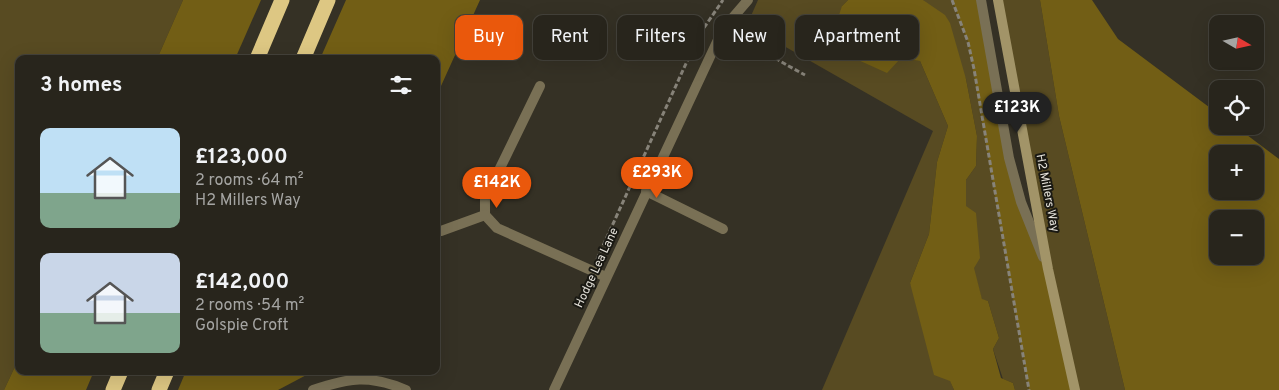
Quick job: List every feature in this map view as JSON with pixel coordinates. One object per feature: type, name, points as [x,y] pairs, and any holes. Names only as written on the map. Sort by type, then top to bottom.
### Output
[{"type":"highway","points":[[259,55],[282,0]]},
{"type":"highway","points":[[305,55],[328,0]]},
{"type":"highway","points":[[113,390],[119,375]]},
{"type":"highway","points":[[159,390],[165,375]]},
{"type":"street","name":"Hodge Lea Lane","points":[[735,15],[748,0]]},
{"type":"street","points":[[981,0],[1009,158],[1021,202],[1048,269]]},
{"type":"street","name":"H2 Millers Way","points":[[998,0],[1048,269],[1075,390]]},
{"type":"street","name":"Hodge Lea Lane","points":[[554,390],[714,48]]},
{"type":"street","points":[[540,86],[485,199],[485,215],[497,228],[606,277]]},
{"type":"street","points":[[646,191],[723,230]]},
{"type":"street","points":[[441,231],[485,215]]},
{"type":"street","points":[[313,390],[342,381],[372,379],[406,390]]},
{"type":"path","points":[[952,0],[968,42],[974,69],[1029,390]]},
{"type":"path","points":[[779,60],[805,75]]},
{"type":"shaded area","points":[[0,0],[183,0],[159,55],[15,55],[15,367],[4,390],[0,390]]},
{"type":"shaded area","points":[[183,0],[261,0],[237,55],[159,55]]},
{"type":"shaded area","points":[[346,0],[480,0],[473,15],[455,15],[455,55],[440,88],[440,55],[322,55]]},
{"type":"shaded area","points":[[758,0],[848,0],[842,6],[852,15],[795,15],[795,52],[785,47],[785,15],[751,15]]},
{"type":"shaded area","points":[[848,0],[923,0],[945,15],[950,23],[966,79],[977,136],[976,166],[966,180],[966,206],[976,213],[980,258],[974,268],[982,299],[988,301],[999,338],[993,349],[1001,378],[1013,383],[1015,390],[954,390],[950,381],[934,375],[910,283],[929,234],[937,162],[948,126],[920,61],[910,60],[919,60],[919,15],[839,15],[842,6]]},
{"type":"shaded area","points":[[923,0],[952,0],[968,42],[1029,390],[1015,390],[1013,383],[1003,379],[993,349],[999,338],[988,301],[982,300],[973,268],[966,206],[966,180],[976,166],[977,136],[966,79]]},
{"type":"shaded area","points":[[952,0],[981,0],[1009,158],[1048,269],[1075,390],[1029,390],[968,42]]},
{"type":"shaded area","points":[[998,0],[1040,0],[1059,116],[1125,390],[1075,390]]},
{"type":"shaded area","points":[[1040,0],[1092,0],[1118,39],[1209,107],[1209,135],[1247,135],[1260,145],[1209,145],[1209,200],[1264,200],[1264,148],[1279,159],[1279,390],[1125,390],[1059,116]]},
{"type":"shaded area","points":[[808,60],[920,61],[948,126],[937,162],[929,234],[910,283],[954,390],[822,390],[933,131]]},
{"type":"shaded area","points":[[858,60],[899,60],[887,73]]},
{"type":"shaded area","points":[[15,367],[15,375],[92,375],[86,390],[4,390]]},
{"type":"shaded area","points":[[184,375],[306,375],[278,390],[178,390]]}]
